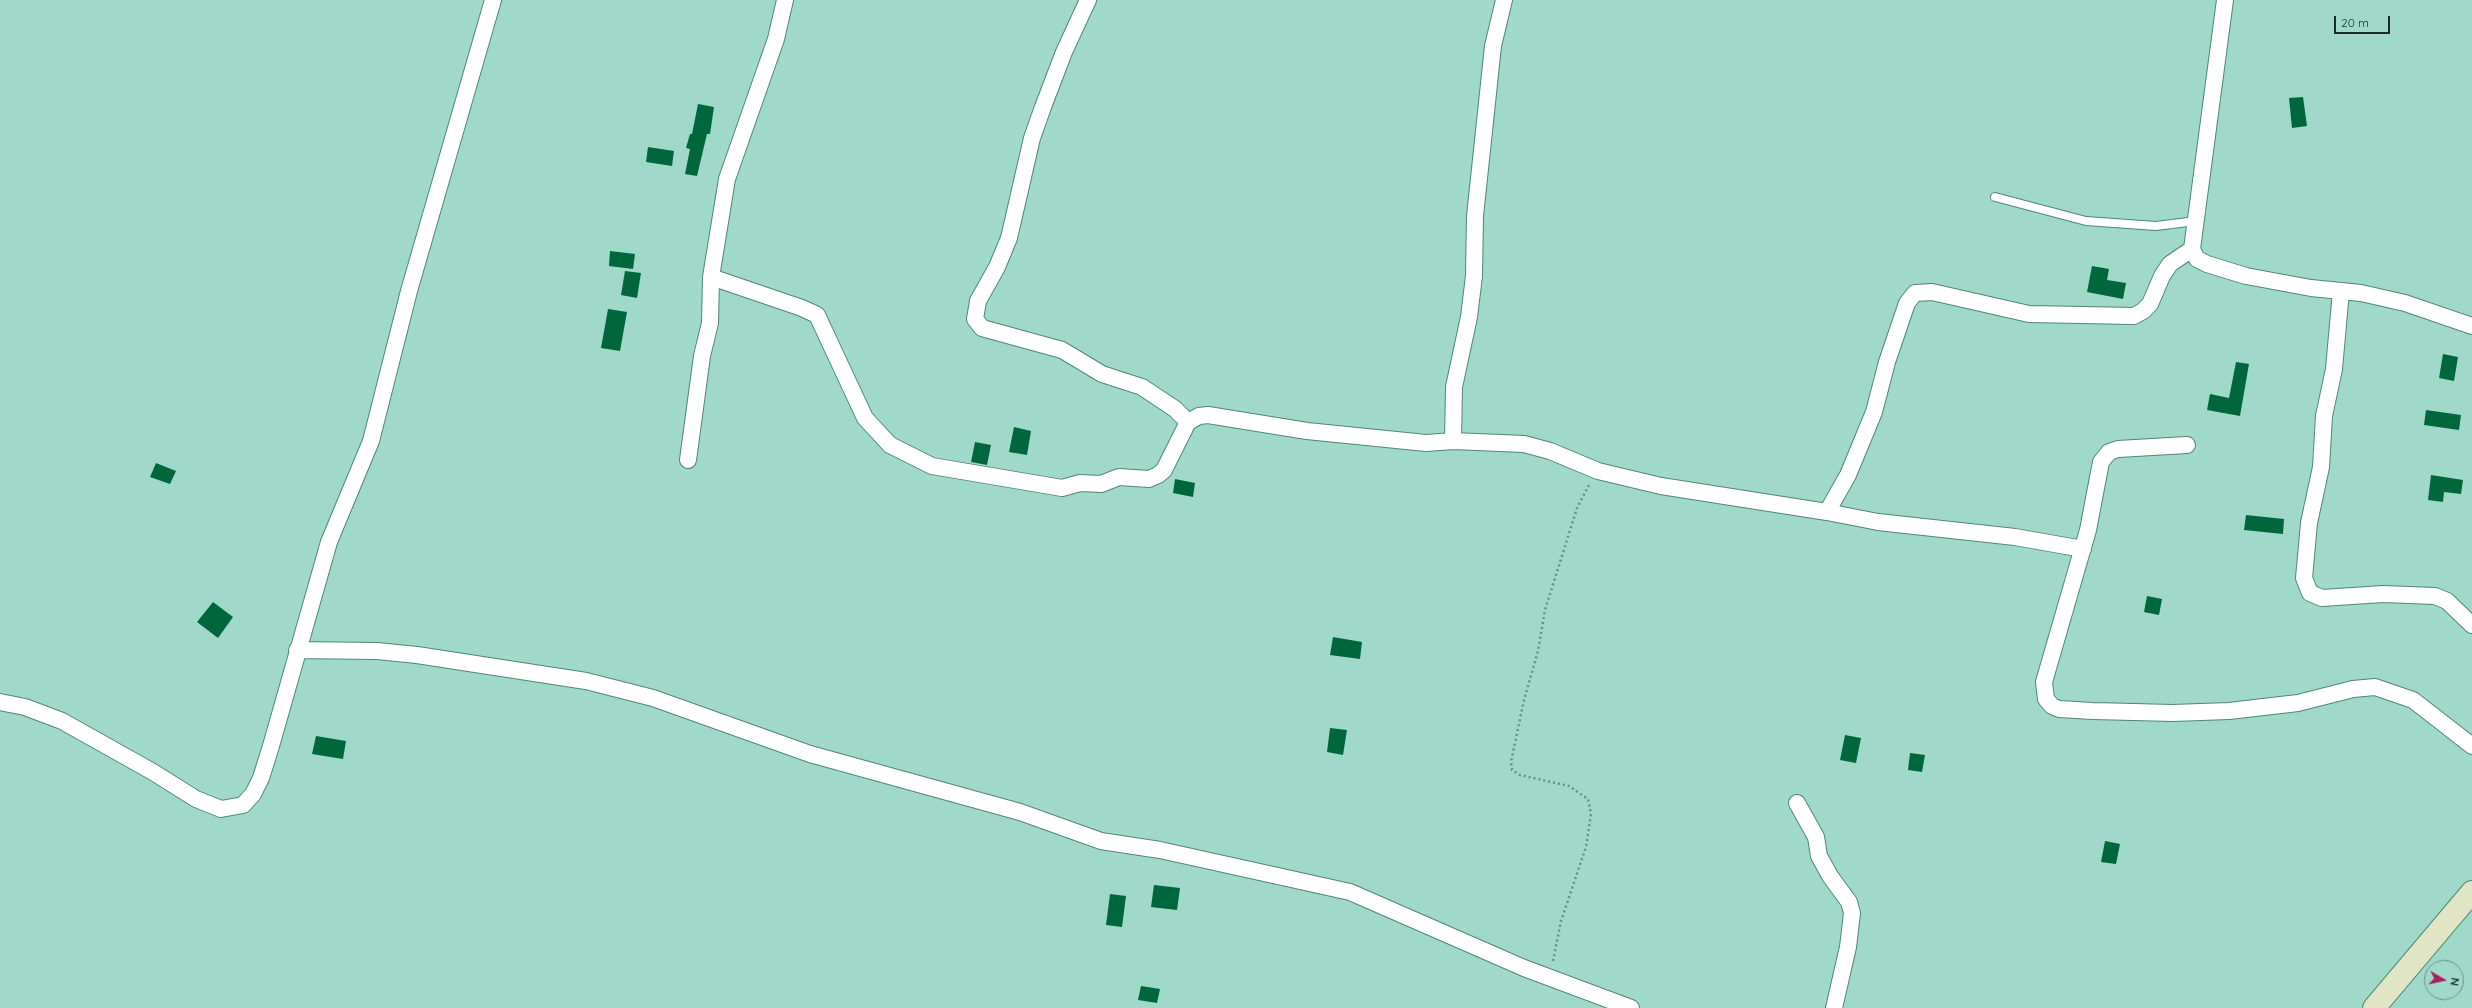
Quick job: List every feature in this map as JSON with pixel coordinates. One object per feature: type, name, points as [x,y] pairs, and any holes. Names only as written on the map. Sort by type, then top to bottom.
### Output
[{"type":"main road","points":[[2374,1008],[2472,892]]},
{"type":"street","points":[[0,702],[25,707],[62,721],[153,772],[196,799],[221,809],[243,805],[253,794],[261,778],[329,542],[371,441],[409,291],[493,0]]},
{"type":"street","points":[[688,460],[702,356],[710,323],[711,277],[727,180],[776,39],[785,0]]},
{"type":"street","points":[[1088,0],[1064,52],[1032,138],[1009,238],[997,267],[978,301],[975,319],[982,328],[1062,350],[1102,374],[1142,387],[1175,409],[1188,422]]},
{"type":"street","points":[[1453,441],[1454,387],[1469,317],[1474,276],[1475,216],[1493,46],[1504,0]]},
{"type":"street","points":[[2225,0],[2192,250],[2197,259],[2206,264],[2246,276],[2405,303],[2472,326]]},
{"type":"street","points":[[1827,512],[1848,475],[1874,412],[1887,362],[1907,303],[1916,293],[1932,292],[2029,314],[2134,316],[2144,311],[2150,304],[2162,276],[2170,264],[2192,250]]},
{"type":"street","points":[[711,277],[802,308],[817,315],[865,418],[890,445],[932,466],[1062,488],[1080,483],[1101,484],[1119,477],[1149,479],[1158,475],[1164,470],[1188,422],[1199,416],[1208,415],[1307,431],[1426,443],[1453,441],[1524,444],[1550,451],[1598,471],[1661,486],[1827,512],[1878,522],[2015,537],[2083,549]]},
{"type":"street","points":[[2341,291],[2334,369],[2324,416],[2321,467],[2309,523],[2304,578],[2310,593],[2322,598],[2383,594],[2435,596],[2447,601],[2472,625]]},
{"type":"street","points":[[2187,445],[2118,449],[2104,457],[2101,462],[2083,549],[2044,682],[2046,699],[2052,706],[2059,709],[2117,712],[2173,713],[2229,711],[2298,703],[2353,689],[2374,688],[2413,700],[2472,746]]},
{"type":"street","points":[[297,650],[377,651],[417,655],[586,681],[653,698],[810,754],[1020,812],[1100,841],[1160,850],[1350,892],[1392,910],[1430,929],[1631,1008]]},
{"type":"street","points":[[1797,803],[1816,836],[1819,856],[1830,876],[1849,902],[1852,913],[1848,947],[1834,1008]]},
{"type":"lane","points":[[1995,197],[2086,221],[2156,226],[2196,221]]},
{"type":"path","points":[[1550,977],[1561,921],[1586,847],[1591,814],[1588,799],[1569,786],[1520,775],[1512,770],[1511,762],[1524,700],[1538,651],[1545,610],[1578,508],[1598,471]]},
{"type":"building","points":[[2303,97],[2307,126],[2292,128],[2289,98]]},
{"type":"building","points":[[698,104],[714,107],[710,134],[707,134],[697,176],[685,174],[690,149],[686,148],[690,134],[692,134]]},
{"type":"building","points":[[648,147],[674,151],[672,166],[646,162]]},
{"type":"building","points":[[610,251],[635,254],[633,269],[609,266]]},
{"type":"building","points":[[2092,266],[2109,269],[2107,280],[2126,283],[2123,299],[2087,292]]},
{"type":"building","points":[[625,271],[641,273],[637,298],[621,295]]},
{"type":"building","points":[[608,309],[627,312],[620,351],[601,348]]},
{"type":"building","points":[[2443,354],[2458,357],[2454,381],[2439,378]]},
{"type":"building","points":[[2236,362],[2249,364],[2240,416],[2207,410],[2210,394],[2229,398]]},
{"type":"building","points":[[2426,410],[2461,415],[2459,430],[2424,425]]},
{"type":"building","points":[[1014,427],[1031,431],[1027,455],[1009,452]]},
{"type":"building","points":[[975,442],[991,445],[987,465],[971,462]]},
{"type":"building","points":[[156,463],[176,471],[170,484],[150,477]]},
{"type":"building","points":[[2431,475],[2463,480],[2461,494],[2444,492],[2443,502],[2428,500]]},
{"type":"building","points":[[1175,479],[1195,483],[1193,497],[1173,493]]},
{"type":"building","points":[[2246,515],[2284,519],[2283,534],[2244,530]]},
{"type":"building","points":[[2147,596],[2162,599],[2159,615],[2144,612]]},
{"type":"building","points":[[213,602],[233,617],[218,638],[197,622]]},
{"type":"building","points":[[1333,637],[1362,642],[1360,659],[1330,655]]},
{"type":"building","points":[[1330,728],[1347,730],[1343,755],[1327,752]]},
{"type":"building","points":[[1845,735],[1861,738],[1856,763],[1840,760]]},
{"type":"building","points":[[316,736],[346,741],[343,759],[312,754]]},
{"type":"building","points":[[1910,753],[1925,755],[1922,772],[1908,770]]},
{"type":"building","points":[[2105,841],[2120,844],[2116,864],[2101,862]]},
{"type":"building","points":[[1154,885],[1180,888],[1177,910],[1151,907]]},
{"type":"building","points":[[1110,894],[1126,896],[1122,927],[1106,925]]},
{"type":"building","points":[[1141,986],[1160,989],[1157,1003],[1138,1000]]}]
